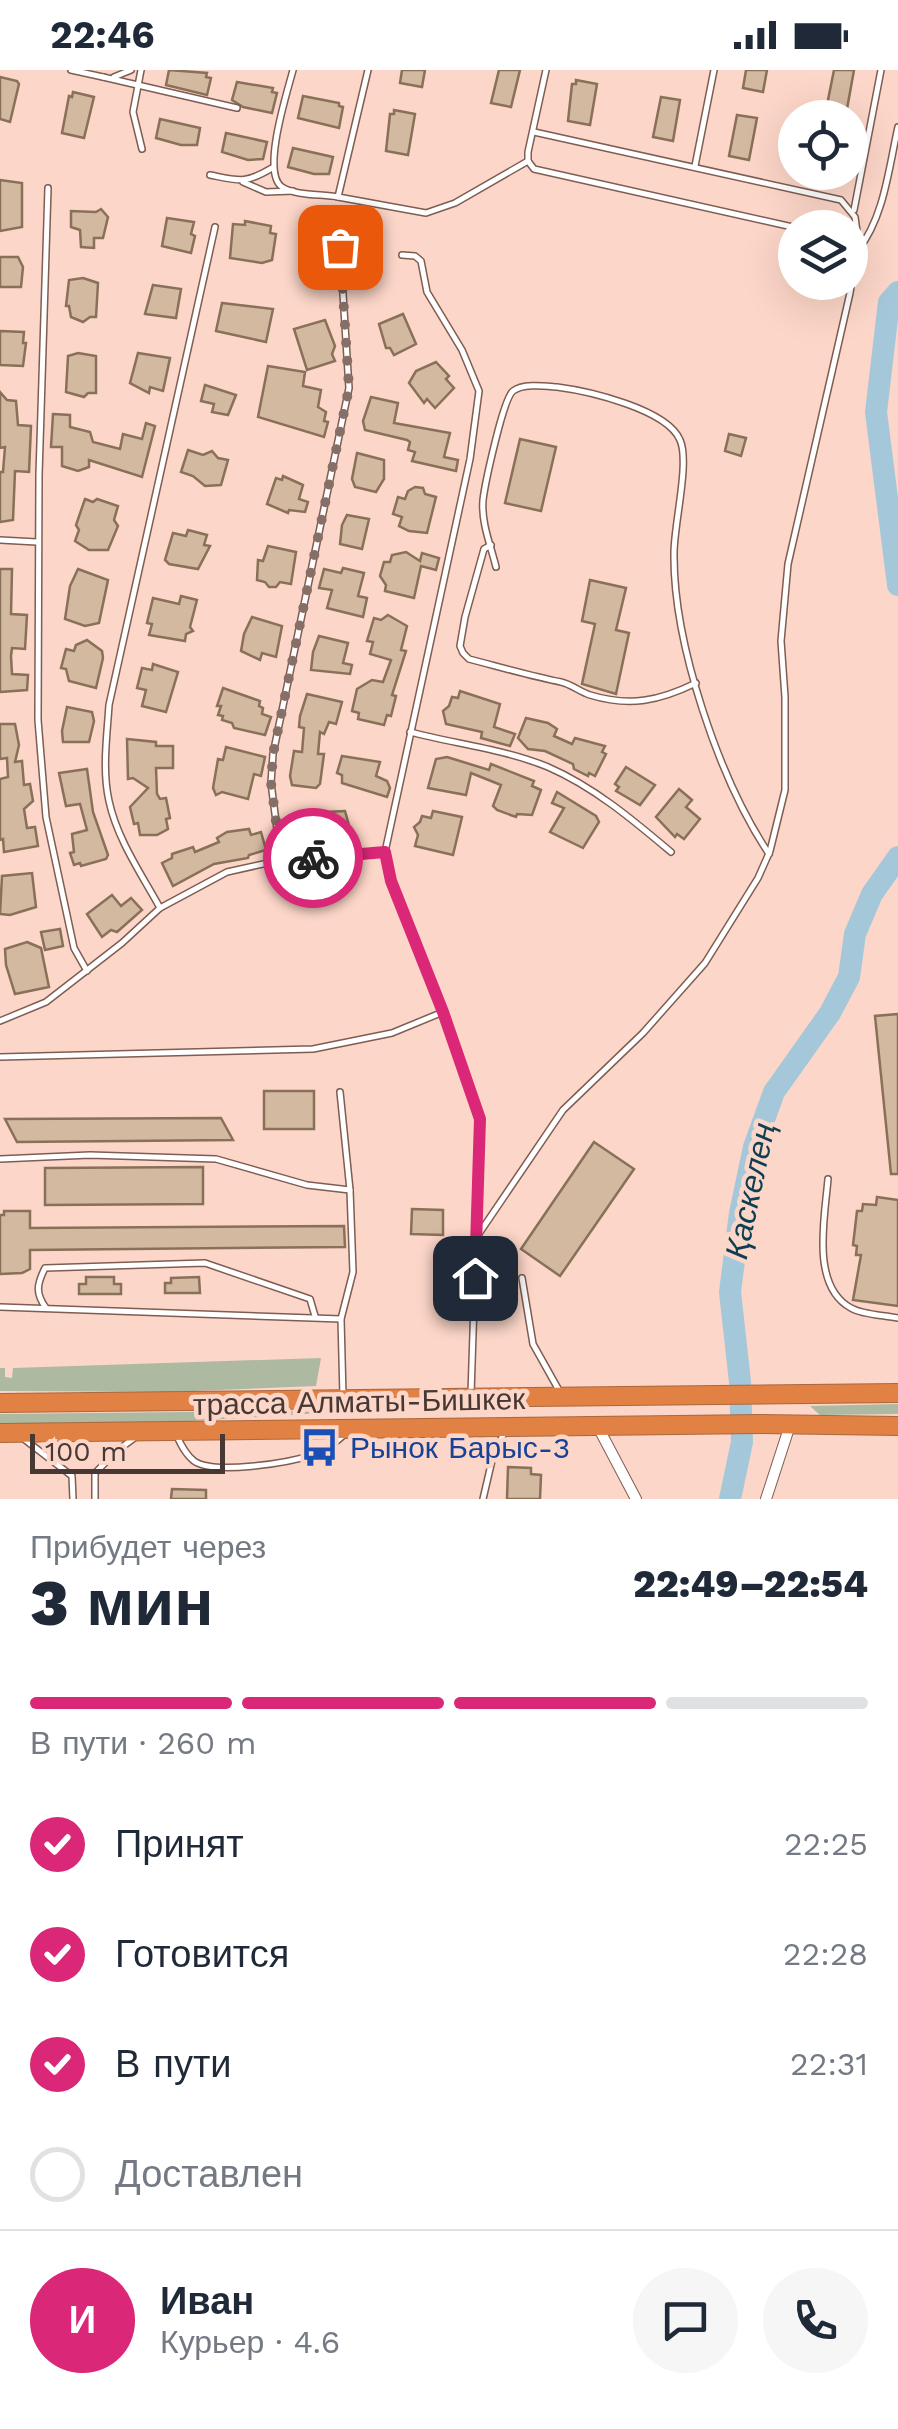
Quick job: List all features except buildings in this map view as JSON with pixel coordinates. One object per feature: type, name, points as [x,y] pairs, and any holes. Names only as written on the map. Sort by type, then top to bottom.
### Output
[{"type":"highway","name":"трасса Алматы-Бишкек","points":[[0,1403],[898,1392]]},
{"type":"highway","points":[[506,1398],[508,1427]]},
{"type":"highway","name":"трасса Алматы-Бишкек","points":[[9,1434],[761,1424],[898,1426]]},
{"type":"street","points":[[766,1499],[790,1425]]},
{"type":"street","points":[[598,1427],[636,1499]]},
{"type":"lane","points":[[72,70],[237,108]]},
{"type":"lane","points":[[103,77],[131,70]]},
{"type":"lane","points":[[141,70],[133,112],[142,150]]},
{"type":"lane","points":[[293,70],[272,168],[282,187],[293,191]]},
{"type":"lane","points":[[338,198],[368,70]]},
{"type":"lane","points":[[210,175],[244,182],[266,192],[293,191],[426,213],[455,203],[528,161],[546,70]]},
{"type":"lane","points":[[694,166],[714,70]]},
{"type":"lane","points":[[854,210],[881,70]]},
{"type":"lane","points":[[868,233],[884,191],[898,128]]},
{"type":"lane","points":[[534,132],[841,200],[850,210]]},
{"type":"lane","points":[[528,161],[542,172],[778,224]]},
{"type":"lane","points":[[244,182],[272,168]]},
{"type":"lane","points":[[48,188],[38,542],[41,778],[74,948],[86,971]]},
{"type":"lane","points":[[160,908],[109,801],[109,705],[215,226]]},
{"type":"lane","points":[[281,860],[271,783],[273,754],[349,388],[340,247]]},
{"type":"lane","points":[[402,255],[415,256],[420,261],[427,292],[462,350],[479,391],[470,460],[385,852],[391,881],[480,1119],[470,1397]]},
{"type":"lane","points":[[476,1238],[563,1110],[643,1033],[706,963],[769,854],[785,790],[781,641],[788,564],[845,300]]},
{"type":"lane","points":[[496,567],[484,526],[483,501],[506,400],[515,389],[558,387],[640,409],[664,421],[680,439],[684,464],[675,518],[674,557],[680,624],[729,778],[769,854]]},
{"type":"lane","points":[[0,540],[38,542]]},
{"type":"lane","points":[[491,545],[484,550],[465,617],[460,646],[469,659],[621,703],[658,699],[696,683]]},
{"type":"lane","points":[[410,732],[478,746],[548,767],[613,804],[671,852]]},
{"type":"lane","points":[[0,1021],[46,1002],[160,908],[227,872],[281,860],[385,852]]},
{"type":"lane","points":[[0,1057],[314,1048],[392,1033],[443,1012]]},
{"type":"lane","points":[[340,1092],[353,1272],[340,1320],[344,1399]]},
{"type":"lane","points":[[0,1158],[90,1155],[216,1159],[308,1185],[350,1190]]},
{"type":"lane","points":[[828,1179],[826,1276],[838,1297],[851,1308],[898,1318]]},
{"type":"lane","points":[[46,1308],[38,1297],[38,1284],[45,1268],[205,1262],[310,1298],[315,1316]]},
{"type":"lane","points":[[522,1278],[533,1344],[562,1396]]},
{"type":"lane","points":[[0,1307],[315,1316],[340,1320]]},
{"type":"lane","points":[[483,1499],[494,1456],[508,1427]]},
{"type":"lane","points":[[174,1432],[195,1462],[216,1467],[286,1462],[314,1455],[350,1429]]},
{"type":"lane","points":[[95,1499],[95,1472],[143,1432]]},
{"type":"lane","points":[[9,1434],[72,1476],[73,1499]]},
{"type":"green space","points":[[321,1358],[316,1386],[169,1392],[0,1391],[0,1368],[5,1368],[5,1377],[12,1378],[13,1368]]},
{"type":"green space","points":[[898,1404],[898,1414],[820,1415],[810,1406]]},
{"type":"green space","points":[[371,1410],[192,1421],[0,1425],[0,1414]]},
{"type":"waterway","name":"Қаскелең","points":[[898,292],[889,302],[876,412],[898,585]]},
{"type":"waterway","name":"Қаскелең","points":[[730,1499],[742,1442],[730,1292],[740,1213],[754,1147],[774,1092],[830,1013],[849,977],[855,934],[872,894],[898,857]]},
{"type":"way so far","points":[[313,858],[281,860],[271,783],[288,671],[349,388],[340,247]]},
{"type":"place","name":"Рынок Барыс-3","points":[[320,1448]]},
{"type":"route","points":[[313,858],[385,852],[391,881],[480,1119],[475,1278]]}]
